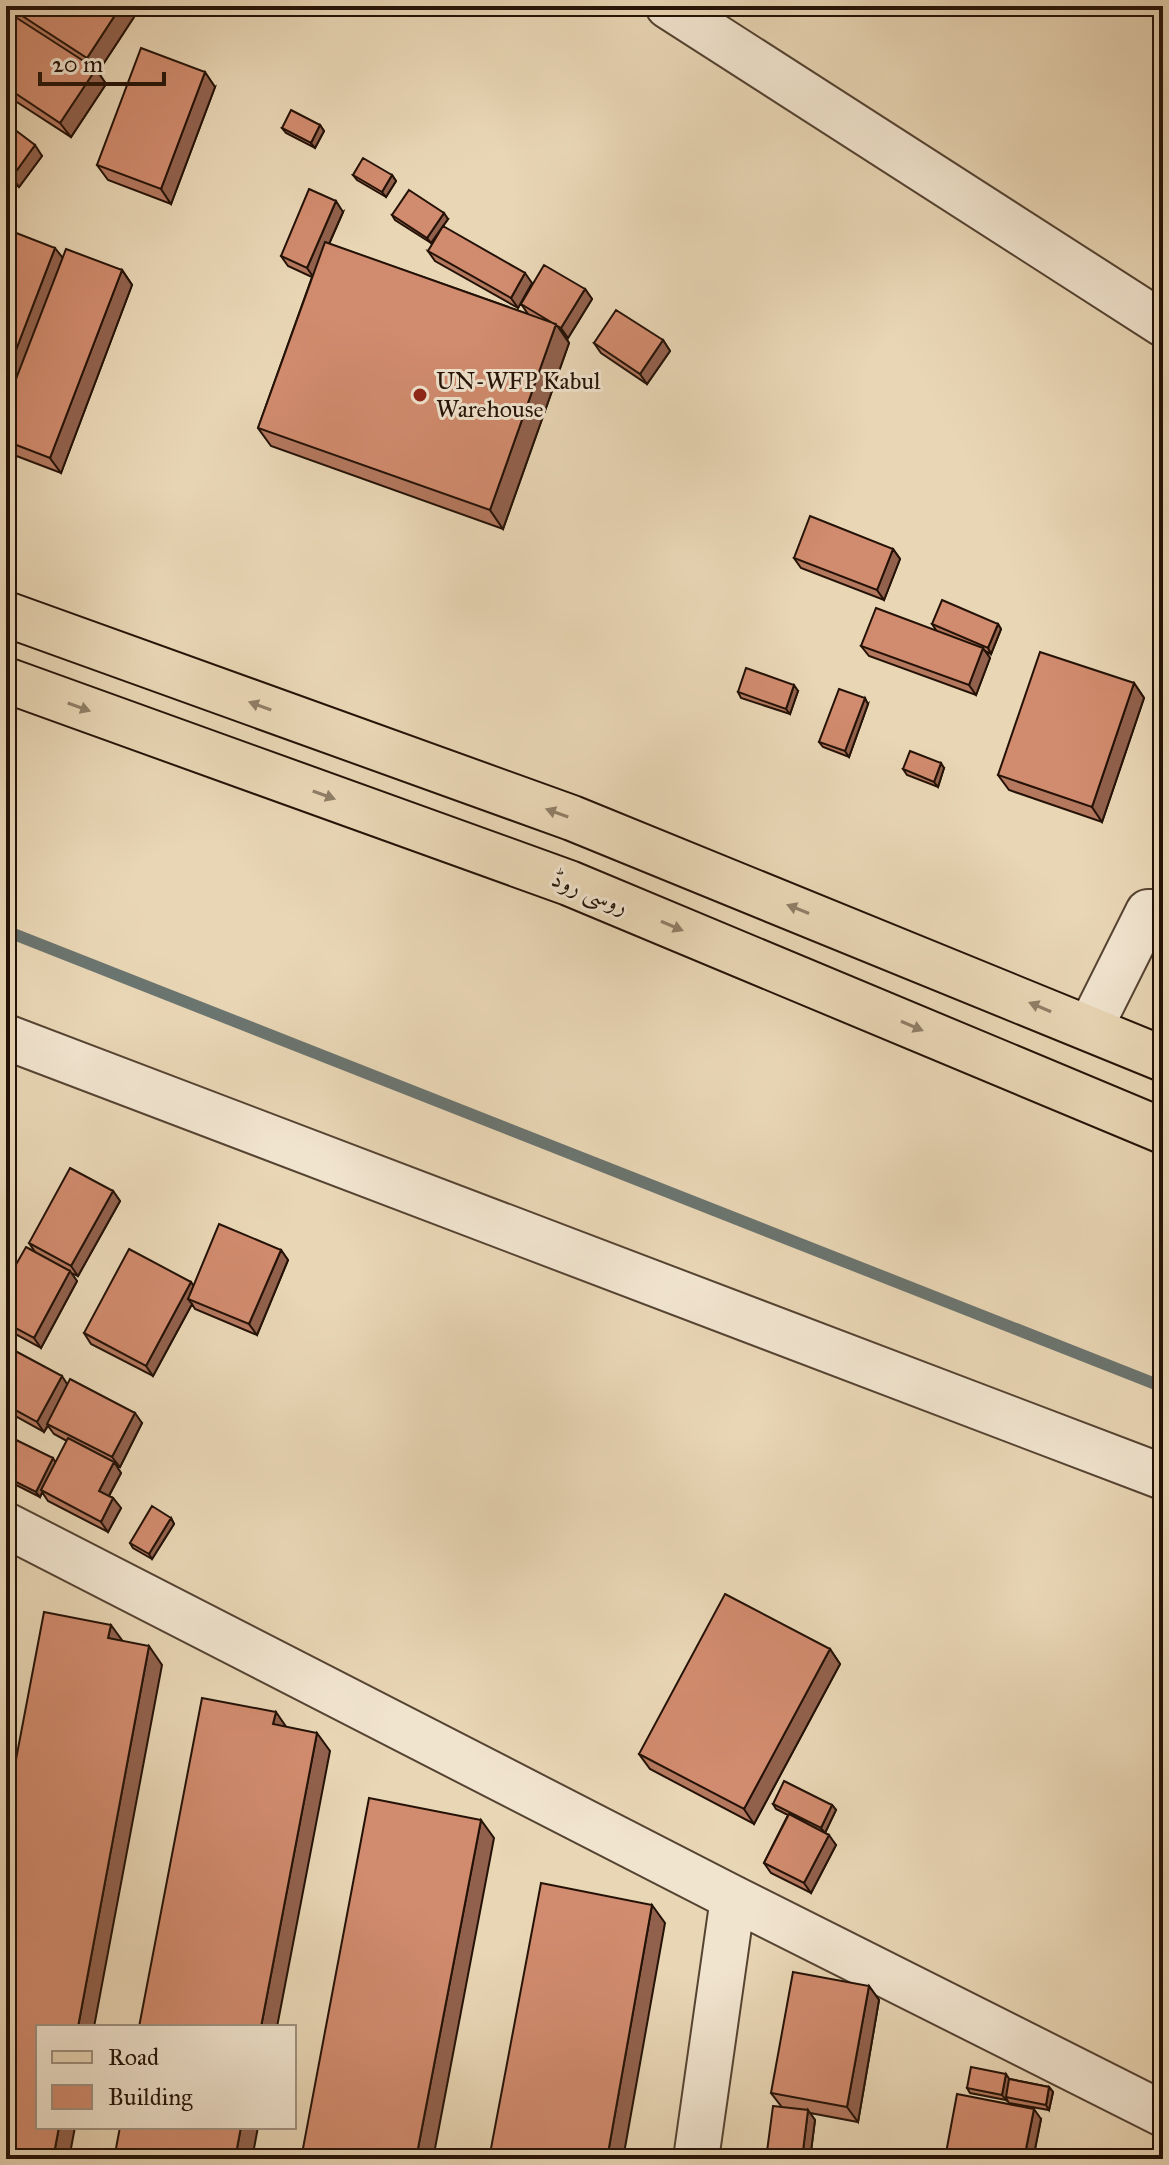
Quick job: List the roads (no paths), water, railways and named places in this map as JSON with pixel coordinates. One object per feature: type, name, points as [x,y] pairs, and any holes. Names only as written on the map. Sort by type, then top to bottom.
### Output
[{"type":"main road","points":[[6,614],[572,818],[1163,1059]]},
{"type":"main road","name":"روسی روڈ","points":[[6,680],[569,883],[1163,1131]]},
{"type":"main road","points":[[1061,1088],[1090,1028]]},
{"type":"lane","points":[[668,6],[1163,324]]},
{"type":"lane","points":[[1090,1028],[1148,912],[1163,912]]},
{"type":"lane","points":[[6,1037],[1163,1477]]},
{"type":"lane","points":[[6,1525],[733,1898],[1163,2114]]},
{"type":"lane","points":[[696,2159],[733,1898]]},
{"type":"waterway","points":[[6,931],[1163,1387]]},
{"type":"place","name":"UN-WFP Kabul Warehouse","points":[[420,395]]}]
